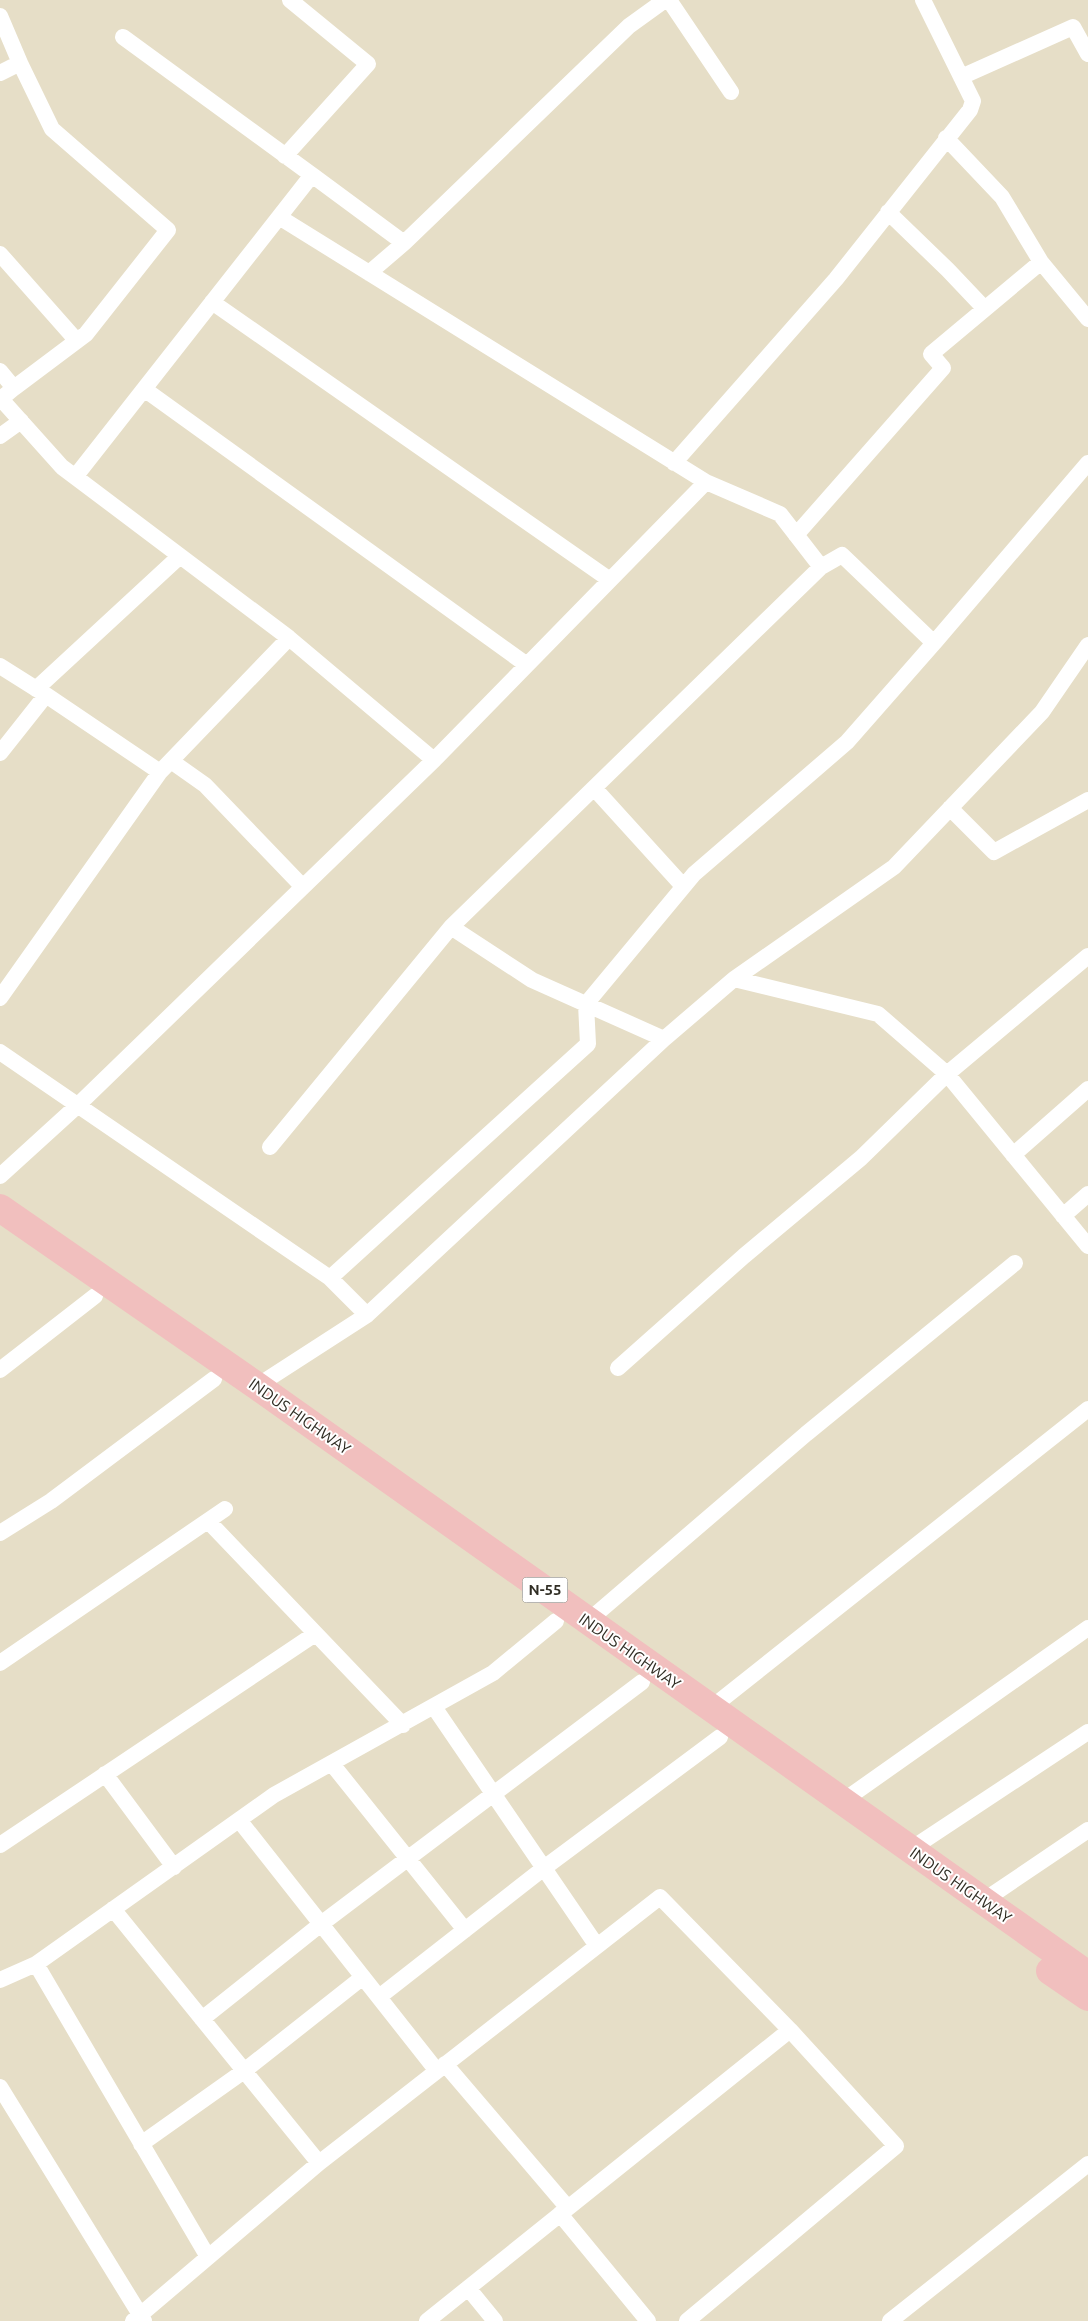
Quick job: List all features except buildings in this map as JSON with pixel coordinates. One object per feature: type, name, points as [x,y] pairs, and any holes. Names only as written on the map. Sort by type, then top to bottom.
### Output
[{"type":"highway","name":"INDUS HIGHWAY","points":[[0,1208],[18,1235],[95,1296],[122,1304],[214,1379],[392,1493],[533,1593],[588,1621],[911,1849],[1088,1997]]},
{"type":"highway","name":"INDUS HIGHWAY","points":[[18,1235],[122,1304],[257,1386],[392,1493]]},
{"type":"highway","name":"INDUS HIGHWAY","points":[[533,1593],[556,1621],[720,1737],[1088,1975]]},
{"type":"street","points":[[285,156],[368,64],[290,0]]},
{"type":"street","points":[[369,273],[404,242],[629,26],[665,0]]},
{"type":"street","points":[[669,0],[732,92]]},
{"type":"street","points":[[674,463],[836,280],[946,138],[970,110],[973,101],[923,0]]},
{"type":"street","points":[[0,16],[52,129],[168,230],[86,334],[2,399],[62,467],[289,638],[434,760]]},
{"type":"street","points":[[961,77],[1074,27],[1088,54]]},
{"type":"street","points":[[123,37],[404,242]]},
{"type":"street","points":[[0,72],[20,63]]},
{"type":"street","points":[[946,138],[1002,197],[1041,262],[1088,319]]},
{"type":"street","points":[[75,477],[312,176]]},
{"type":"street","points":[[888,212],[985,308]]},
{"type":"street","points":[[279,217],[706,482],[780,514],[821,567]]},
{"type":"street","points":[[0,254],[77,341]]},
{"type":"street","points":[[796,535],[943,368],[931,354],[1041,262]]},
{"type":"street","points":[[212,302],[610,580]]},
{"type":"street","points":[[0,371],[14,388]]},
{"type":"street","points":[[144,389],[527,665]]},
{"type":"street","points":[[0,436],[21,421]]},
{"type":"street","points":[[330,1278],[588,1044],[586,1004],[683,886],[694,874],[847,742],[1088,463]]},
{"type":"street","points":[[0,1176],[77,1106],[434,760],[706,482]]},
{"type":"street","points":[[270,1147],[451,927],[821,567],[842,555],[934,643]]},
{"type":"street","points":[[0,753],[41,692],[180,556]]},
{"type":"street","points":[[0,998],[165,766],[289,638]]},
{"type":"street","points":[[257,1386],[367,1314],[664,1039],[734,979],[894,867],[1042,712],[1088,645]]},
{"type":"street","points":[[0,666],[165,766],[205,785],[303,887]]},
{"type":"street","points":[[594,788],[683,886]]},
{"type":"street","points":[[950,808],[994,852],[1088,800]]},
{"type":"street","points":[[451,927],[532,980],[664,1039]]},
{"type":"street","points":[[618,1368],[744,1256],[861,1158],[947,1074],[1088,956]]},
{"type":"street","points":[[734,979],[878,1014],[947,1074],[1088,1246]]},
{"type":"street","points":[[0,1052],[330,1278],[367,1314]]},
{"type":"street","points":[[1013,1155],[1088,1089]]},
{"type":"street","points":[[1063,1216],[1088,1194]]},
{"type":"street","points":[[588,1621],[806,1434],[1015,1263]]},
{"type":"street","points":[[0,1370],[95,1296]]},
{"type":"street","points":[[0,1533],[51,1501],[214,1379]]},
{"type":"street","points":[[711,1708],[1088,1409]]},
{"type":"street","points":[[0,1663],[225,1509]]},
{"type":"street","points":[[208,1520],[402,1725]]},
{"type":"street","points":[[0,1980],[36,1964],[274,1795],[493,1673],[556,1621]]},
{"type":"street","points":[[843,1801],[1088,1628]]},
{"type":"street","points":[[0,1845],[315,1634]]},
{"type":"street","points":[[202,2019],[320,1924],[642,1682]]},
{"type":"street","points":[[434,1707],[597,1946]]},
{"type":"street","points":[[911,1849],[1088,1732]]},
{"type":"street","points":[[379,1997],[544,1868],[720,1737]]},
{"type":"street","points":[[332,1764],[465,1930]]},
{"type":"street","points":[[105,1774],[174,1867]]},
{"type":"street","points":[[239,1820],[379,1997],[564,2211],[648,2321]]},
{"type":"street","points":[[967,1897],[1088,1830]]},
{"type":"street","points":[[0,2087],[139,2319],[208,2257],[319,2163],[660,1897],[790,2030],[896,2146],[687,2321]]},
{"type":"street","points":[[113,1910],[319,2163]]},
{"type":"street","points":[[36,1964],[208,2257]]},
{"type":"street","points":[[140,2144],[244,2070],[363,1977]]},
{"type":"street","points":[[427,2321],[790,2030]]},
{"type":"street","points":[[890,2321],[1088,2164]]},
{"type":"street","points":[[468,2288],[495,2321]]}]
